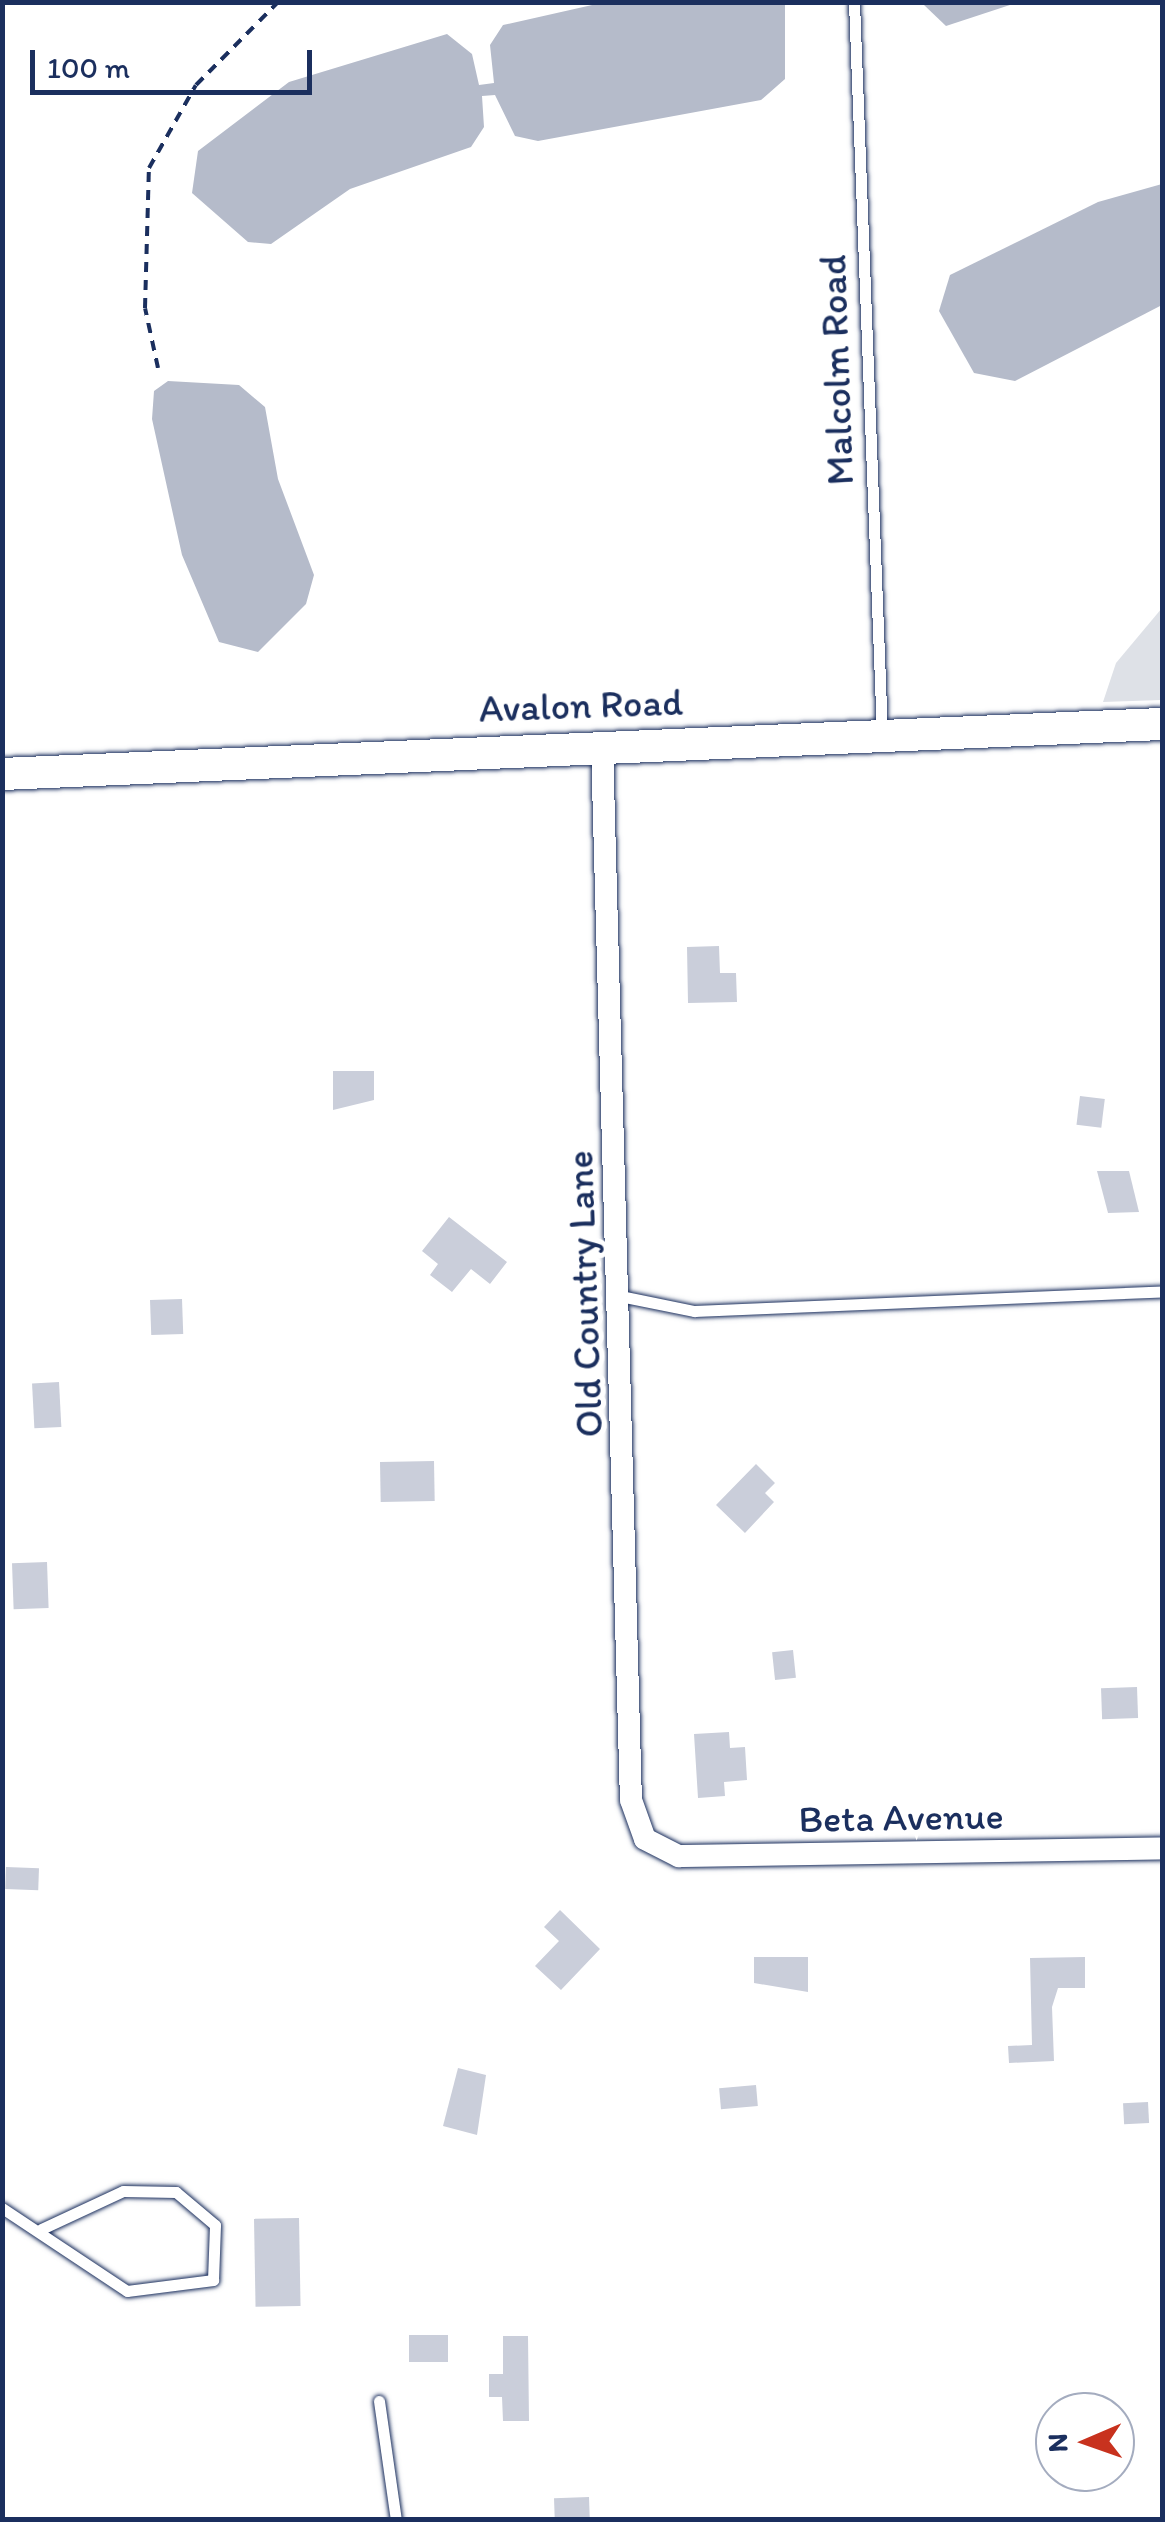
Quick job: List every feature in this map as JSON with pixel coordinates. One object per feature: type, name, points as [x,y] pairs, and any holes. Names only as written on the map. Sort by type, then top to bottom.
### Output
[{"type":"main road","name":"Avalon Road","points":[[2,774],[602,745],[1162,724]]},
{"type":"street","name":"Old Country Lane","points":[[602,745],[631,1800],[645,1839]]},
{"type":"street","name":"Beta Avenue","points":[[645,1839],[679,1856],[1162,1848]]},
{"type":"lane","name":"Malcolm Road","points":[[854,2],[882,735]]},
{"type":"lane","points":[[620,1296],[694,1312],[1162,1291]]},
{"type":"lane","points":[[2,2208],[41,2228],[127,2291],[213,2280],[215,2225],[176,2192],[123,2191],[41,2228]]},
{"type":"lane","points":[[379,2401],[396,2520]]},
{"type":"path","points":[[158,368],[144,308],[149,168],[196,86],[278,2]]},
{"type":"shaded area","points":[[1162,608],[1162,700],[1103,702],[1116,663]]},
{"type":"water","points":[[924,2],[1016,3],[946,26],[924,5]]},
{"type":"water","points":[[601,3],[785,3],[785,79],[761,100],[538,141],[515,136],[495,95],[482,96],[484,127],[471,147],[350,189],[271,244],[248,242],[192,193],[198,151],[289,82],[447,34],[472,54],[479,85],[494,83],[490,45],[503,25]]},
{"type":"water","points":[[1162,184],[1162,305],[1015,381],[974,373],[939,311],[950,275],[1098,202]]},
{"type":"water","points":[[168,381],[239,385],[265,407],[278,479],[314,575],[306,604],[258,652],[219,642],[182,555],[152,419],[154,391]]},
{"type":"building","points":[[719,946],[720,973],[736,973],[737,1002],[688,1003],[687,947]]},
{"type":"building","points":[[333,1071],[374,1071],[374,1100],[333,1110]]},
{"type":"building","points":[[1080,1096],[1105,1099],[1101,1128],[1076,1125]]},
{"type":"building","points":[[1097,1171],[1129,1171],[1139,1212],[1108,1213]]},
{"type":"building","points":[[449,1217],[507,1262],[490,1284],[471,1269],[452,1292],[430,1275],[438,1264],[422,1251]]},
{"type":"building","points":[[182,1299],[183,1334],[151,1335],[150,1300]]},
{"type":"building","points":[[59,1382],[61,1427],[34,1428],[32,1383]]},
{"type":"building","points":[[434,1461],[435,1501],[381,1502],[380,1462]]},
{"type":"building","points":[[756,1464],[775,1483],[765,1493],[774,1502],[745,1533],[716,1505]]},
{"type":"building","points":[[47,1562],[49,1608],[14,1609],[12,1563]]},
{"type":"building","points":[[793,1650],[796,1678],[775,1680],[772,1652]]},
{"type":"building","points":[[1137,1687],[1138,1718],[1102,1719],[1101,1688]]},
{"type":"building","points":[[729,1732],[730,1748],[745,1747],[747,1780],[724,1782],[725,1796],[698,1798],[694,1734]]},
{"type":"building","points":[[6,1867],[39,1868],[38,1890],[5,1889]]},
{"type":"building","points":[[560,1910],[600,1949],[561,1990],[535,1966],[559,1941],[544,1927]]},
{"type":"building","points":[[754,1957],[808,1957],[808,1992],[754,1983]]},
{"type":"building","points":[[1085,1957],[1085,1988],[1058,1988],[1052,2007],[1054,2061],[1009,2063],[1008,2046],[1032,2045],[1030,1958]]},
{"type":"building","points":[[458,2068],[486,2075],[477,2135],[443,2126]]},
{"type":"building","points":[[756,2085],[758,2106],[721,2109],[719,2088]]},
{"type":"building","points":[[1148,2102],[1149,2123],[1124,2124],[1123,2103]]},
{"type":"building","points":[[299,2218],[301,2306],[256,2307],[254,2219]]},
{"type":"building","points":[[409,2335],[448,2335],[448,2362],[409,2362]]},
{"type":"building","points":[[503,2336],[528,2336],[529,2421],[503,2421],[502,2397],[489,2397],[489,2374],[503,2374]]},
{"type":"building","points":[[589,2497],[590,2520],[555,2520],[554,2498]]}]
